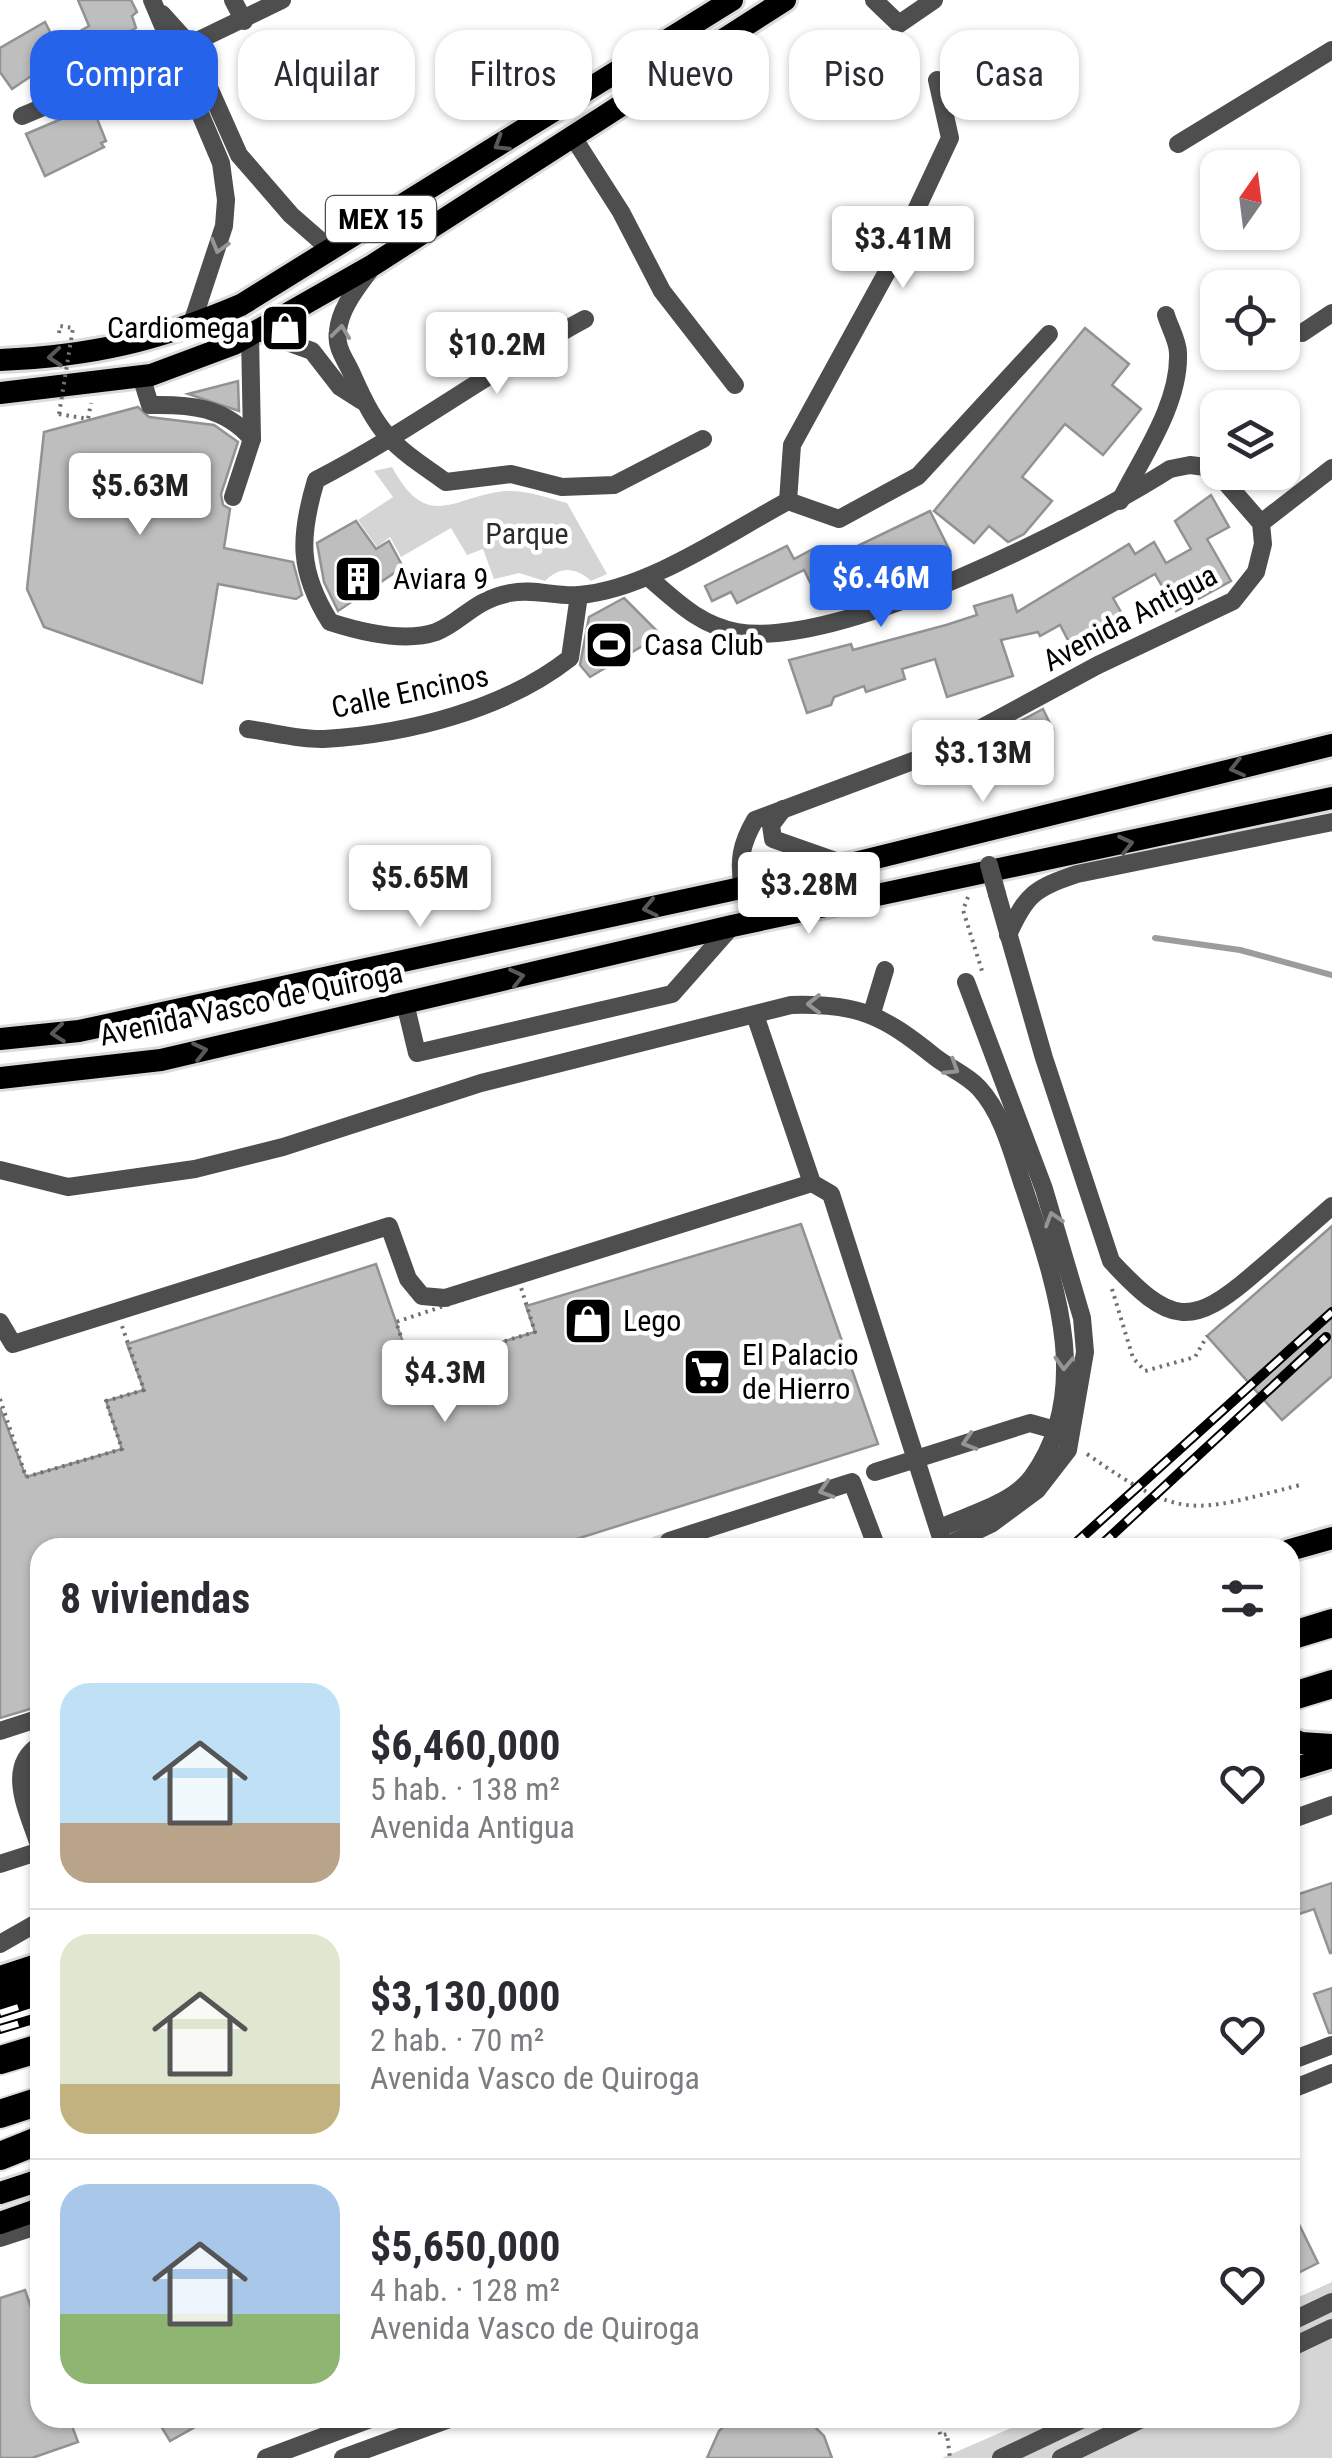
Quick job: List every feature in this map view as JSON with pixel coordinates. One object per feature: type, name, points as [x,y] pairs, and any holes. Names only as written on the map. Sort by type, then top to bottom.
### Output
[{"type":"highway","points":[[1300,1695],[1328,1685]]},
{"type":"highway","points":[[0,1998],[30,1983]]},
{"type":"highway","points":[[0,2060],[30,2051]]},
{"type":"highway","points":[[0,2114],[30,2105]]},
{"type":"highway","points":[[0,2156],[30,2144]]},
{"type":"main road","name":"MEX 15","points":[[0,360],[66,356],[158,339],[241,305],[732,0]]},
{"type":"main road","name":"MEX 15","points":[[0,393],[141,376],[196,360],[253,333],[373,265],[786,0]]},
{"type":"main road","name":"Avenida Vasco de Quiroga","points":[[0,1039],[79,1031],[848,865],[1332,744]]},
{"type":"main road","name":"Avenida Vasco de Quiroga","points":[[0,1078],[161,1060],[732,926],[1326,801]]},
{"type":"main road","points":[[1300,1547],[1332,1538]]},
{"type":"main road","points":[[1300,1743],[1332,1745]]},
{"type":"main road","points":[[1300,1767],[1332,1757]]},
{"type":"main road","points":[[0,1977],[30,1967]]},
{"type":"main road","points":[[0,2194],[30,2184]]},
{"type":"main road","points":[[0,2224],[30,2213]]},
{"type":"street","points":[[233,0],[244,21]]},
{"type":"street","points":[[218,33],[282,0]]},
{"type":"street","points":[[874,0],[899,24],[934,0]]},
{"type":"street","points":[[154,3],[177,30]]},
{"type":"street","points":[[154,3],[164,30]]},
{"type":"street","points":[[1178,144],[1332,50]]},
{"type":"street","points":[[788,501],[792,445],[888,270],[950,138],[937,80]]},
{"type":"street","points":[[218,108],[239,155],[291,214],[331,250]]},
{"type":"street","points":[[22,116],[30,113]]},
{"type":"street","points":[[191,326],[224,226],[226,200],[221,163],[202,120]]},
{"type":"street","points":[[573,137],[621,212],[662,291],[736,385]]},
{"type":"street","points":[[373,265],[348,301],[338,331],[340,351],[362,402],[389,442],[446,482],[511,474],[562,487],[614,485],[703,439]]},
{"type":"street","points":[[1302,333],[1332,313]]},
{"type":"street","points":[[1120,502],[1160,423],[1170,392],[1178,352],[1166,314]]},
{"type":"street","points":[[585,320],[510,360],[389,442],[316,480],[307,510],[305,570],[310,590],[330,622],[384,635],[436,632],[472,605],[509,593],[540,590],[579,595],[648,576],[788,501],[839,519],[918,476],[1049,334]]},
{"type":"street","points":[[233,497],[252,440],[253,333],[312,351],[340,387],[362,402]]},
{"type":"street","points":[[141,376],[150,405],[194,404],[240,425],[252,440]]},
{"type":"street","points":[[648,576],[695,618],[735,632],[770,635],[934,589],[1120,502],[1170,469],[1190,465],[1213,468],[1261,524],[1332,468]]},
{"type":"street","name":"Avenida Antigua","points":[[743,888],[739,865],[743,840],[755,820],[823,798],[937,752],[1098,665],[1233,601],[1256,572],[1263,544],[1261,524]]},
{"type":"street","name":"Calle Encinos","points":[[248,729],[321,739],[400,728],[509,698],[570,658],[579,595]]},
{"type":"street","points":[[783,808],[771,825],[774,839],[848,865]]},
{"type":"street","points":[[1008,935],[1020,906],[1038,888],[1077,874],[1332,822]]},
{"type":"street","points":[[989,865],[1111,1261],[1131,1282],[1158,1305],[1188,1313],[1217,1306],[1332,1206]]},
{"type":"street","points":[[405,1003],[417,1054],[672,994],[732,926]]},
{"type":"street","points":[[872,1013],[885,970]]},
{"type":"street","points":[[962,1538],[992,1524],[1037,1490],[1072,1453],[1084,1380],[1082,1318],[1044,1188],[966,982]]},
{"type":"street","points":[[0,1170],[68,1187],[195,1168],[283,1147],[480,1083],[791,1005],[840,1004],[872,1013],[906,1032],[980,1089],[1002,1124],[1058,1291],[1064,1370],[1055,1430],[1031,1478],[1010,1498],[940,1528]]},
{"type":"street","points":[[756,1014],[812,1183],[831,1194],[941,1538]]},
{"type":"street","points":[[0,1322],[13,1344],[389,1226],[408,1279],[422,1296],[446,1298],[812,1183]]},
{"type":"street","points":[[875,1472],[1030,1423],[1055,1430],[1072,1453]]},
{"type":"street","points":[[678,1538],[852,1482],[873,1538]]},
{"type":"street","points":[[0,1731],[30,1721]]},
{"type":"street","points":[[30,1750],[17,1770],[20,1795],[30,1804]]},
{"type":"street","points":[[30,1754],[24,1759],[20,1782],[30,1816]]},
{"type":"street","points":[[30,1764],[24,1774],[30,1798]]},
{"type":"street","points":[[1300,1816],[1332,1805]]},
{"type":"street","points":[[0,1864],[30,1854]]},
{"type":"street","points":[[0,1943],[30,1928]]},
{"type":"street","points":[[1300,2057],[1332,2045]]},
{"type":"street","points":[[1300,2086],[1332,2073]]},
{"type":"street","points":[[0,2238],[30,2228]]},
{"type":"street","points":[[1300,2317],[1332,2302]]},
{"type":"street","points":[[1300,2343],[1332,2328]]},
{"type":"street","points":[[266,2458],[346,2428]]},
{"type":"street","points":[[342,2458],[424,2428]]},
{"type":"street","points":[[1001,2458],[1067,2428]]},
{"type":"street","points":[[1095,2428],[1101,2438]]},
{"type":"street","points":[[1061,2458],[1122,2428]]},
{"type":"path","points":[[60,326],[73,328],[60,414],[88,419]]},
{"type":"path","points":[[519,1282],[526,1306],[535,1332],[412,1369],[396,1322],[519,1282]]},
{"type":"path","points":[[0,1398],[26,1477],[122,1449],[106,1401],[144,1390],[120,1322]]},
{"type":"path","points":[[938,2428],[941,2436],[947,2434],[950,2458]]},
{"type":"green space","name":"Parque","points":[[392,467],[418,500],[430,505],[443,506],[506,491],[567,503],[607,574],[591,581],[568,570],[545,581],[519,573],[494,579],[483,549],[467,555],[451,528],[401,557],[390,537],[377,547],[358,520],[393,497],[374,471]]},
{"type":"green space","points":[[1332,2282],[1332,2458],[942,2458],[1011,2428],[1300,2428],[1300,2296]]},
{"type":"building","points":[[78,0],[131,0],[137,12],[132,16],[136,28],[132,30],[82,30],[89,26]]},
{"type":"building","points":[[45,22],[49,30],[31,30]]},
{"type":"building","points":[[30,31],[30,77],[12,89],[0,72],[0,48]]},
{"type":"building","points":[[59,120],[98,120],[106,141],[101,143],[104,147],[45,176],[26,134]]},
{"type":"building","points":[[1085,328],[1129,364],[1112,385],[1141,409],[1103,455],[1065,424],[1022,477],[1052,501],[1024,534],[1008,542],[989,526],[974,543],[934,511]]},
{"type":"building","points":[[238,381],[239,411],[188,394]]},
{"type":"building","points":[[138,407],[149,417],[214,425],[238,442],[221,494],[223,505],[230,509],[224,548],[293,562],[302,595],[296,599],[218,584],[202,683],[44,627],[27,589],[44,432]]},
{"type":"building","points":[[1211,495],[1229,527],[1207,539],[1231,581],[1176,611],[1155,574],[1113,598],[1130,628],[1077,657],[1060,625],[1040,636],[1038,632],[1001,640],[1013,676],[947,697],[935,659],[902,669],[905,679],[866,692],[864,686],[834,697],[831,705],[807,713],[789,660],[851,644],[853,650],[946,625],[977,615],[974,606],[1012,595],[1017,612],[1129,544],[1135,554],[1154,542],[1166,563],[1191,549],[1175,521]]},
{"type":"building","points":[[930,511],[950,551],[856,596],[856,591],[838,600],[829,583],[814,590],[804,570],[737,603],[731,592],[712,601],[705,586],[787,546],[794,559],[813,549],[818,560],[835,552],[839,555]]},
{"type":"building","points":[[356,521],[376,549],[389,541],[403,567],[338,611],[324,582],[317,543]]},
{"type":"building","name":"Casa Club","points":[[624,598],[661,635],[590,677],[580,665],[589,617]]},
{"type":"building","points":[[1043,709],[1053,730],[998,756],[989,738]]},
{"type":"building","points":[[801,1224],[878,1444],[580,1538],[30,1538],[30,1709],[0,1718],[0,1408],[26,1477],[122,1449],[106,1401],[144,1390],[127,1344],[376,1264],[412,1369],[535,1332],[526,1306]]},
{"type":"building","points":[[1332,1226],[1332,1376],[1282,1420],[1207,1336]]},
{"type":"building","points":[[1332,1883],[1332,1953],[1314,1909],[1300,1914],[1300,1894]]},
{"type":"building","points":[[1332,1988],[1332,2033],[1329,2033],[1314,1994]]},
{"type":"building","points":[[1300,2226],[1318,2263],[1300,2272]]},
{"type":"building","points":[[25,2290],[30,2305],[30,2428],[73,2428],[78,2442],[32,2458],[0,2458],[0,2298]]},
{"type":"building","points":[[162,2428],[193,2428],[170,2441]]},
{"type":"building","points":[[816,2428],[824,2436],[832,2458],[707,2458],[719,2431]]},
{"type":"waterway","points":[[1155,938],[1240,950],[1332,975]]},
{"type":"railway","points":[[1081,1538],[1332,1312]]},
{"type":"railway","points":[[1109,1538],[1326,1337]]},
{"type":"railway","points":[[0,2013],[30,2003]]},
{"type":"railway","points":[[0,2029],[30,2020]]},
{"type":"place","name":"Cardiomega","points":[[285,328]]},
{"type":"place","name":"Aviara 9","points":[[358,579]]},
{"type":"place","name":"Casa Club","points":[[609,645]]},
{"type":"place","name":"Lego","points":[[588,1321]]},
{"type":"place","name":"El Palacio de Hierro","points":[[707,1372]]}]
